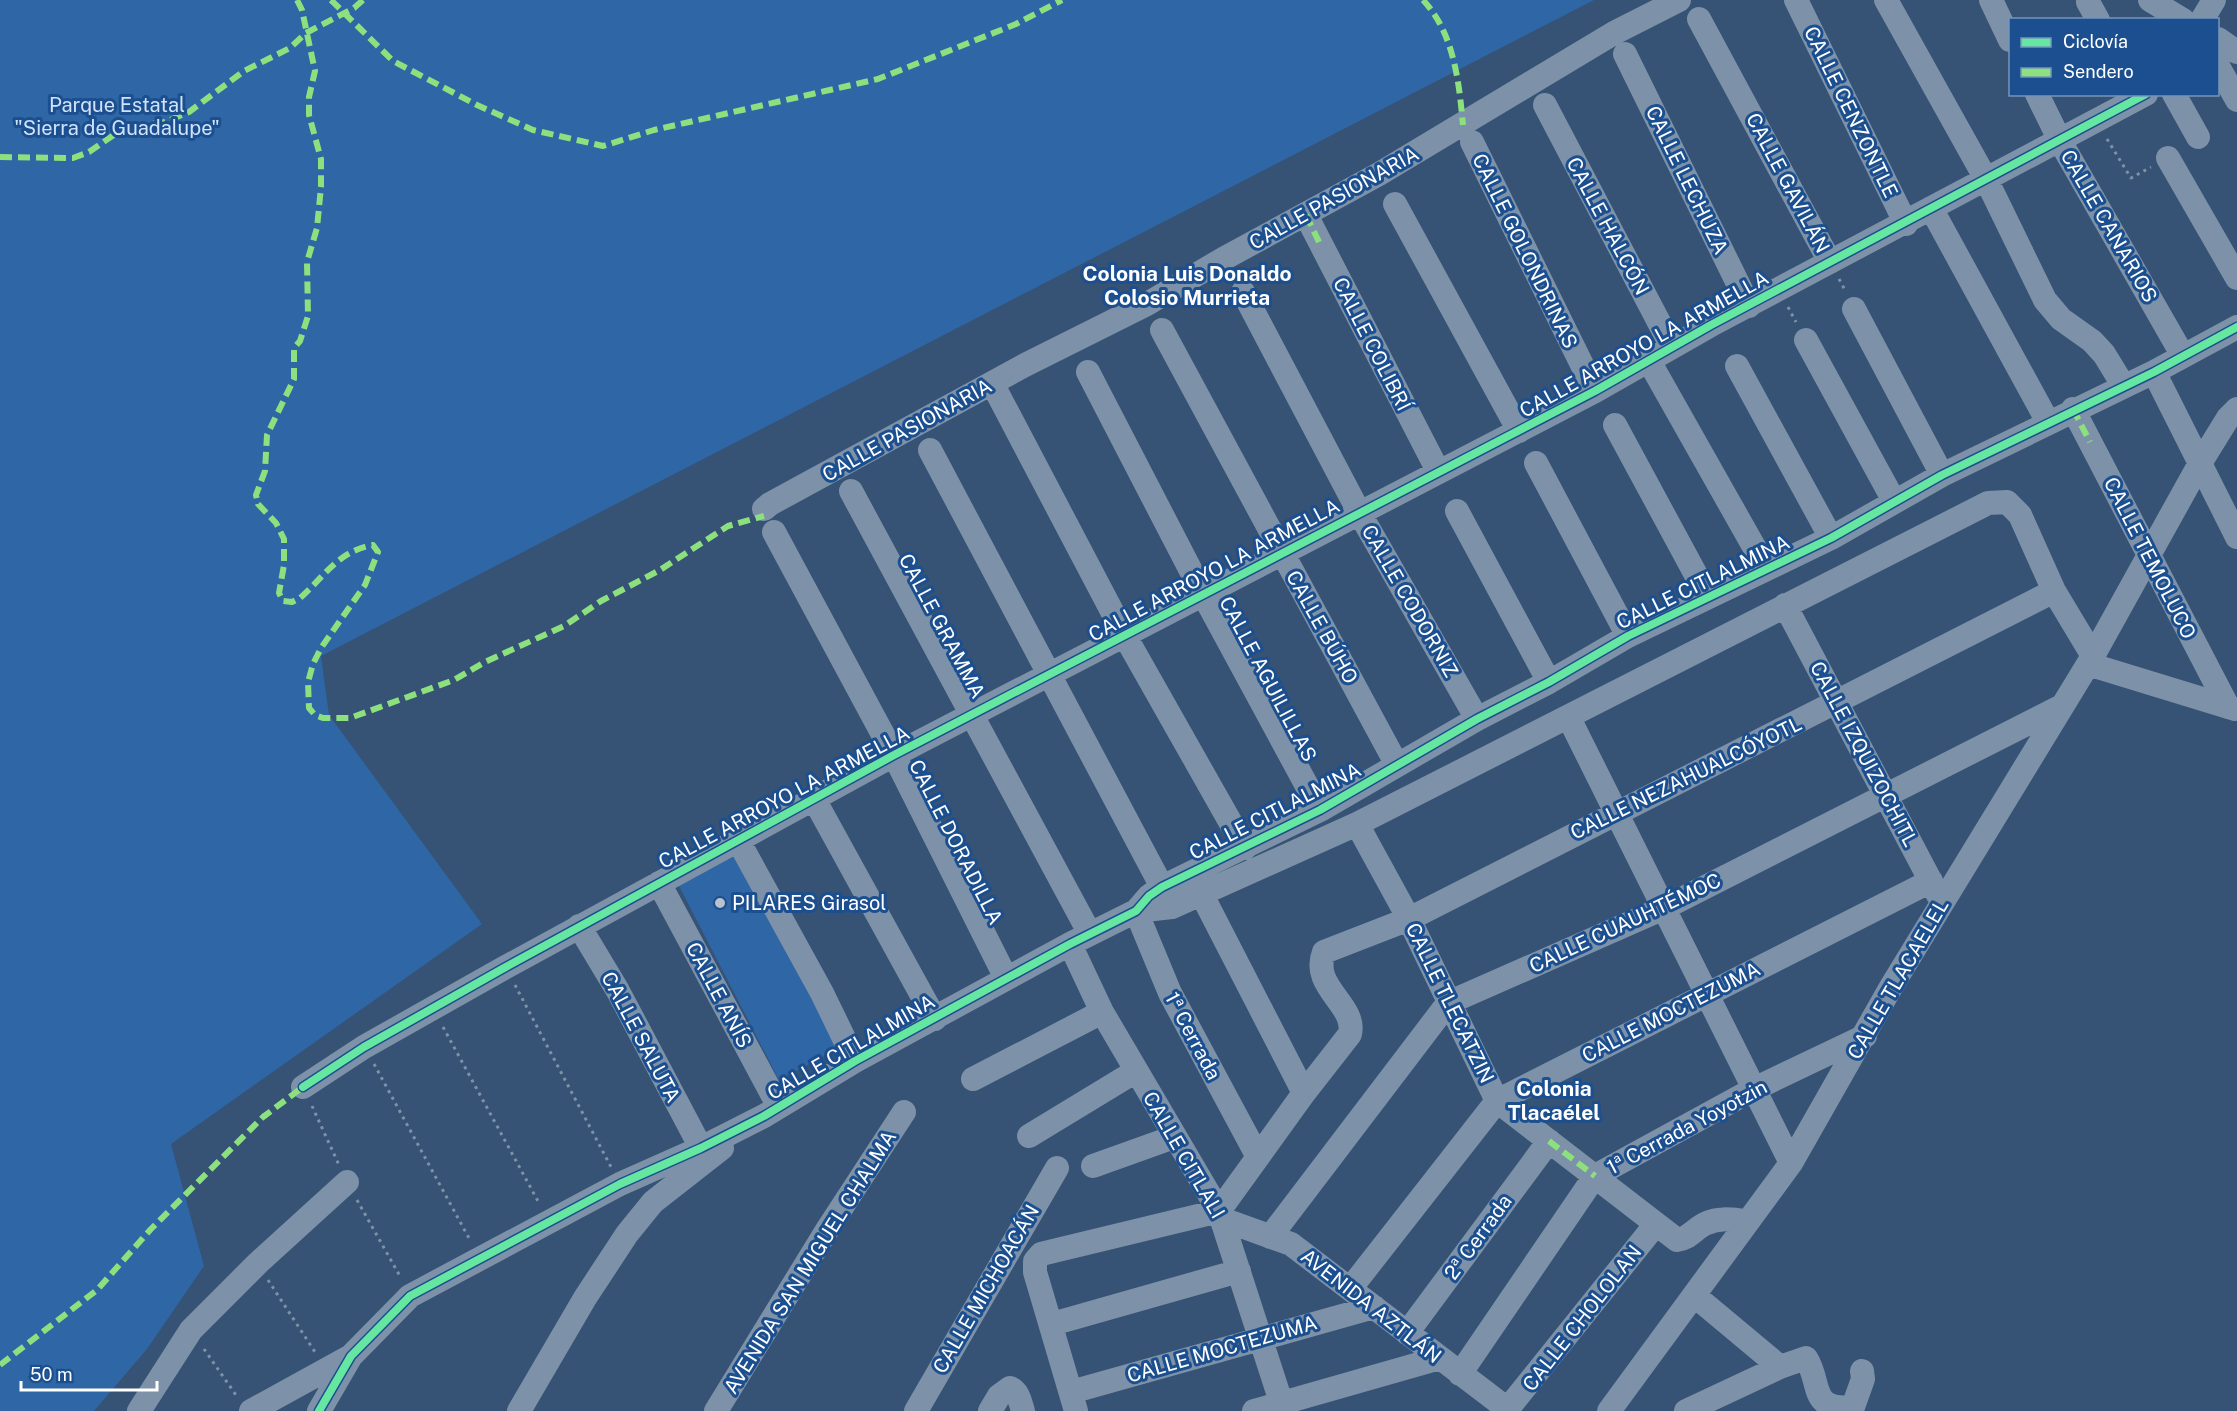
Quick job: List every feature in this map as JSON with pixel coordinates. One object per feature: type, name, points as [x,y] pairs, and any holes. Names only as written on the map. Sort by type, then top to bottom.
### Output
[{"type":"street","name":"CALLE PASIONARIA","points":[[764,509],[992,383],[1148,304],[1223,259],[1306,215],[1614,33],[1679,0]]},
{"type":"street","name":"CALLE CENZONTLE","points":[[1796,0],[1906,224]]},
{"type":"street","points":[[1886,0],[1987,181],[2045,300],[2061,319],[2098,348],[2123,385]]},
{"type":"street","points":[[1990,0],[2009,38]]},
{"type":"street","points":[[2150,0],[2180,18]]},
{"type":"street","points":[[2203,18],[2214,0]]},
{"type":"street","name":"CALLE GAVILÁN","points":[[1699,19],[1830,261]]},
{"type":"street","name":"CALLE LECHUZA","points":[[1624,54],[1749,306]]},
{"type":"street","points":[[2219,69],[2237,99]]},
{"type":"street","name":"CALLE CANARIOS","points":[[2038,96],[2060,141],[2183,356]]},
{"type":"street","name":"CALLE ARROYO LA ARMELLA","points":[[303,1087],[364,1047],[434,1010],[504,968],[739,842],[894,755],[1282,555],[1438,471],[1595,392],[1672,347],[1830,261],[1906,224],[1931,208],[1987,181],[2142,96]]},
{"type":"street","points":[[2175,96],[2198,137]]},
{"type":"street","name":"CALLE HALCÓN","points":[[1545,105],[1672,347]]},
{"type":"street","name":"CALLE GOLONDRINAS","points":[[1472,142],[1595,392]]},
{"type":"street","points":[[2168,158],[2237,278]]},
{"type":"street","points":[[1395,204],[1519,431]]},
{"type":"street","points":[[1931,208],[2048,422]]},
{"type":"street","name":"CALLE COLIBRÍ","points":[[1306,215],[1438,471]]},
{"type":"street","name":"CALLE CODORNIZ","points":[[1243,292],[1359,512],[1477,719]]},
{"type":"street","points":[[1854,309],[1942,476]]},
{"type":"street","name":"CALLE CITLALMINA","points":[[351,1356],[411,1296],[480,1257],[620,1184],[701,1148],[771,1111],[855,1061],[1006,978],[1136,911],[1149,896],[1162,887],[1320,810],[1477,719],[1549,682],[1628,636],[1831,538],[1942,476],[2073,409],[2154,372],[2237,327]]},
{"type":"street","name":"CALLE BÚHO","points":[[1162,330],[1397,765]]},
{"type":"street","points":[[1806,340],[1894,501]]},
{"type":"street","points":[[1649,361],[1766,568]]},
{"type":"street","points":[[1737,366],[1831,538]]},
{"type":"street","name":"CALLE AGUILILLAS","points":[[1088,372],[1203,594],[1320,810]]},
{"type":"street","points":[[2154,372],[2237,537]]},
{"type":"street","points":[[992,383],[1125,636],[1245,848]]},
{"type":"street","name":"CALLE TEMOLUCO","points":[[2073,409],[2232,708]]},
{"type":"street","name":"CALLE TLACAELEL","points":[[1609,1411],[1791,1163],[1942,903],[2090,660],[2199,465],[2234,415]]},
{"type":"street","points":[[1615,425],[1708,597]]},
{"type":"street","points":[[930,450],[1162,887]]},
{"type":"street","points":[[1536,463],[1628,636]]},
{"type":"street","name":"CALLE GRAMMA","points":[[851,492],[972,714],[1080,939]]},
{"type":"street","points":[[1136,911],[1172,907],[1358,824],[1988,503],[2007,502],[2020,515],[2090,660],[2232,708]]},
{"type":"street","points":[[1457,511],[1549,682]]},
{"type":"street","name":"CALLE DORADILLA","points":[[774,532],[894,755],[1006,978]]},
{"type":"street","name":"CALLE NEZAHUALCÓYOTL","points":[[1304,1093],[1350,1034],[1352,1026],[1321,973],[1319,963],[1324,952],[1409,919],[2055,591]]},
{"type":"street","name":"CALLE IZQUIZOCHITL","points":[[1785,605],[1942,903]]},
{"type":"street","name":"CALLE CUAUHTÉMOC","points":[[1270,1237],[1448,1003],[1664,908],[2062,706]]},
{"type":"street","points":[[1569,718],[1791,1163]]},
{"type":"street","points":[[814,799],[935,1019]]},
{"type":"street","name":"CALLE TLECATZIN","points":[[1358,824],[1409,919],[1497,1101],[1677,1240],[1683,1239],[1707,1223],[1722,1219],[1748,1221]]},
{"type":"street","points":[[739,842],[822,993],[855,1061]]},
{"type":"street","name":"CALLE MOCTEZUMA","points":[[1350,1289],[1497,1101],[1931,881]]},
{"type":"street","name":"CALLE ANÍS","points":[[659,883],[771,1111]]},
{"type":"street","points":[[1074,1402],[1035,1272],[1035,1261],[1041,1254],[1221,1215],[1258,1157],[1304,1093],[1202,893]]},
{"type":"street","name":"1ª Cerrada","points":[[1136,911],[1170,993],[1258,1157]]},
{"type":"street","name":"CALLE SALUTA","points":[[579,926],[618,991],[701,1148]]},
{"type":"street","name":"CALLE CITLALI","points":[[1080,939],[1101,1012],[1221,1215],[1283,1407]]},
{"type":"street","points":[[974,1079],[1101,1012]]},
{"type":"street","name":"1ª Cerrada Yoyotzin","points":[[1460,1374],[1595,1176],[1754,1089],[1865,1036]]},
{"type":"street","points":[[1029,1136],[1136,1071]]},
{"type":"street","points":[[519,1411],[585,1298],[627,1234],[653,1202],[771,1111]]},
{"type":"street","name":"AVENIDA SAN MIGUEL CHALMA","points":[[716,1411],[827,1230],[904,1112]]},
{"type":"street","points":[[1094,1166],[1174,1137]]},
{"type":"street","name":"2ª Cerrada","points":[[1407,1333],[1549,1141]]},
{"type":"street","name":"CALLE MICHOACÁN","points":[[916,1411],[1057,1168]]},
{"type":"street","points":[[139,1411],[191,1330],[258,1263],[347,1182]]},
{"type":"street","name":"AVENIDA AZTLÁN","points":[[1221,1215],[1291,1244],[1508,1411]]},
{"type":"street","name":"CALLE CHOLOLAN","points":[[1508,1411],[1656,1224]]},
{"type":"street","points":[[1052,1324],[1239,1271]]},
{"type":"street","points":[[1695,1296],[1780,1367]]},
{"type":"street","name":"CALLE MOCTEZUMA","points":[[1074,1402],[1261,1338],[1374,1306]]},
{"type":"street","points":[[246,1407],[351,1356]]},
{"type":"street","points":[[319,1411],[351,1356]]},
{"type":"street","points":[[1254,1411],[1283,1407],[1440,1358]]},
{"type":"street","points":[[1686,1411],[1780,1367],[1806,1358],[1811,1366],[1816,1394],[1825,1404],[1844,1408],[1853,1407],[1863,1379],[1862,1371]]},
{"type":"street","points":[[990,1411],[999,1396],[1010,1388],[1019,1398],[1023,1411]]},
{"type":"path","points":[[2096,121],[2131,178]]},
{"type":"path","points":[[1779,290],[1806,340]]},
{"type":"path","points":[[504,968],[620,1184]]},
{"type":"path","points":[[434,1010],[549,1221]]},
{"type":"path","points":[[364,1047],[480,1257]]},
{"type":"path","points":[[258,1263],[326,1369]]},
{"type":"path","points":[[191,1330],[246,1407]]},
{"type":"green space","name":"Parque Estatal \"Sierra de Guadalupe\"","points":[[0,0],[1594,0],[321,656],[329,715],[482,924],[171,1144],[204,1266],[147,1349],[94,1411],[0,1411]]},
{"type":"green space","points":[[733,851],[840,1048],[779,1080],[677,882]]},
{"type":"marked path","points":[[297,0],[302,10],[315,71],[309,97],[309,115],[321,159],[321,187],[317,228],[307,262],[308,316],[300,341],[294,348],[294,379],[267,435],[265,471],[256,495],[258,504],[276,523],[284,539],[284,565],[279,593],[283,601],[292,602],[300,598],[332,566],[350,553],[373,545],[378,552],[365,585],[321,648],[313,664],[308,682],[309,708],[315,715],[323,718],[350,718],[454,680],[485,662],[564,626],[601,601],[660,570],[728,526],[764,516]]},
{"type":"marked path","points":[[331,0],[393,61],[477,105],[533,130],[603,146],[654,130],[878,79],[1016,24],[1062,0]]},
{"type":"marked path","points":[[0,157],[73,158],[89,152],[124,128],[165,122],[189,112],[244,71],[290,48],[306,33],[354,8],[363,0]]},
{"type":"marked path","points":[[1423,0],[1442,27],[1448,43],[1457,75],[1463,125]]},
{"type":"marked path","points":[[1306,215],[1320,244]]},
{"type":"marked path","points":[[2073,409],[2090,442]]},
{"type":"marked path","points":[[0,1365],[97,1290],[151,1229],[263,1117],[303,1087]]},
{"type":"marked path","points":[[1549,1141],[1595,1176]]},
{"type":"cycle path","points":[[303,1087],[364,1047],[504,968],[894,755],[1595,391],[1711,325],[2142,96]]},
{"type":"cycle path","points":[[319,1411],[351,1356],[410,1296],[620,1184],[701,1148],[764,1116],[855,1061],[1070,944],[1136,911],[1149,896],[1162,887],[1320,810],[1477,719],[1549,682],[1628,636],[1831,538],[1942,475],[2154,372],[2237,327]]},
{"type":"place","name":"PILARES Girasol","points":[[720,903]]},
{"type":"district","name":"Colonia Luis Donaldo Colosio Murrieta","points":[[1187,285]]},
{"type":"district","name":"Colonia Tlacaélel","points":[[1554,1100]]}]
